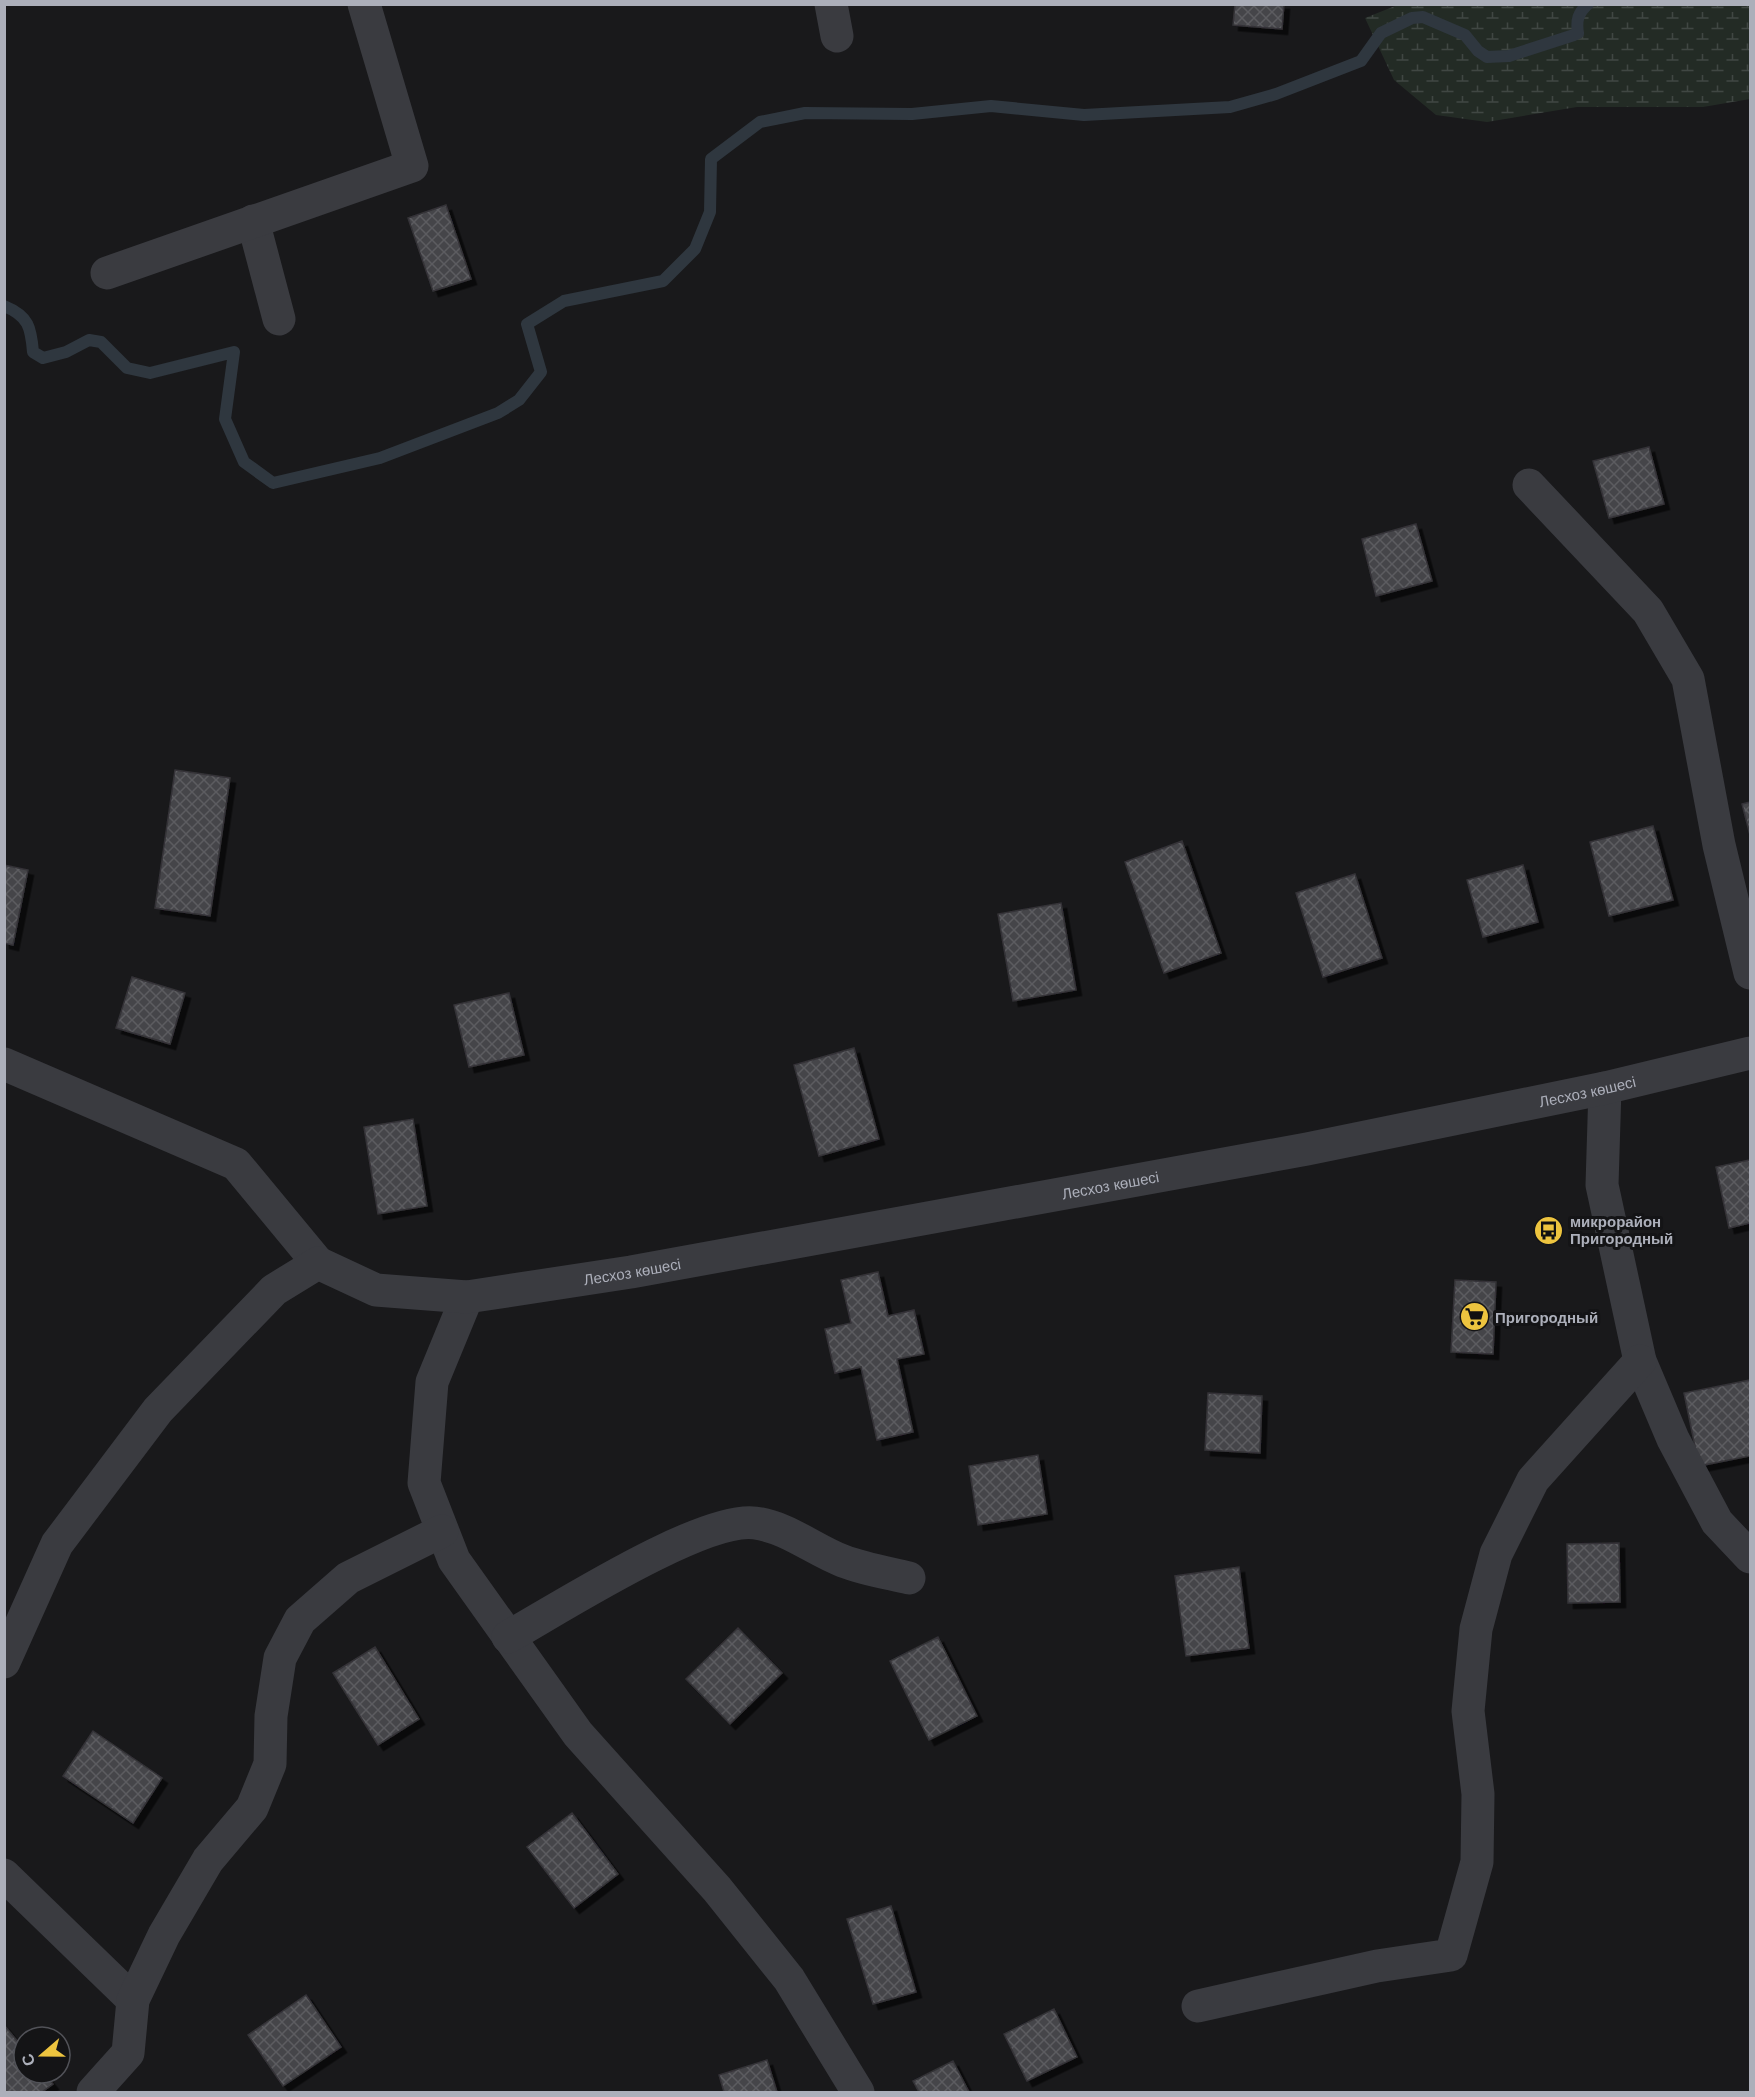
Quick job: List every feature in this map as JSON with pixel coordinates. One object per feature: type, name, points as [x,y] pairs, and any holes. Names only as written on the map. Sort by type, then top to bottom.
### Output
[{"type":"street","points":[[107,273],[412,166],[364,4]]},
{"type":"street","points":[[831,4],[837,36]]},
{"type":"street","points":[[253,221],[279,319]]},
{"type":"street","points":[[1529,485],[1648,611],[1688,679],[1719,844],[1750,973]]},
{"type":"street","name":"Лесхоз көшесі","points":[[318,1263],[376,1290],[467,1297],[631,1272],[1307,1149],[1605,1088],[1750,1053]]},
{"type":"street","points":[[4,1064],[236,1164],[318,1263],[274,1290],[158,1410],[57,1544],[4,1662]]},
{"type":"street","points":[[1605,1088],[1602,1185],[1640,1361],[1673,1439],[1718,1522],[1750,1557]]},
{"type":"street","points":[[467,1297],[432,1382],[424,1483],[454,1560],[578,1734],[717,1889],[789,1979],[858,2092]]},
{"type":"street","points":[[1198,2006],[1377,1966],[1451,1955],[1477,1862],[1478,1794],[1468,1711],[1476,1629],[1496,1554],[1533,1480],[1640,1361]]},
{"type":"street","points":[[508,1637],[651,1557],[715,1527],[754,1522],[789,1534],[843,1561],[909,1578]]},
{"type":"street","points":[[93,2092],[128,2053],[133,2000],[164,1935],[208,1860],[252,1808],[270,1764],[271,1716],[280,1658],[300,1620],[348,1578],[442,1531]]},
{"type":"street","points":[[4,1875],[133,2000]]},
{"type":"green space","points":[[1400,4],[1750,5],[1750,99],[1703,107],[1577,107],[1487,122],[1436,115],[1394,80],[1365,18]]},
{"type":"building","points":[[1235,4],[1284,4],[1282,29],[1233,25]]},
{"type":"building","points":[[446,205],[471,279],[433,291],[408,218]]},
{"type":"building","points":[[1649,447],[1664,504],[1609,518],[1593,461]]},
{"type":"building","points":[[1416,524],[1432,581],[1376,596],[1362,539]]},
{"type":"building","points":[[175,770],[230,778],[210,916],[155,908]]},
{"type":"building","points":[[1750,802],[1750,835],[1742,804]]},
{"type":"building","points":[[1653,826],[1673,900],[1609,916],[1590,842]]},
{"type":"building","points":[[1182,841],[1221,953],[1164,973],[1125,862]]},
{"type":"building","points":[[4,865],[28,870],[13,945],[4,943]]},
{"type":"building","points":[[1523,865],[1538,922],[1483,937],[1467,880]]},
{"type":"building","points":[[1355,874],[1382,958],[1323,977],[1296,893]]},
{"type":"building","points":[[1061,903],[1076,990],[1013,1001],[998,914]]},
{"type":"building","points":[[132,977],[185,993],[170,1044],[116,1028]]},
{"type":"building","points":[[509,993],[524,1055],[469,1067],[454,1005]]},
{"type":"building","points":[[854,1048],[879,1139],[819,1156],[794,1065]]},
{"type":"building","points":[[413,1119],[427,1206],[378,1214],[364,1127]]},
{"type":"building","points":[[1750,1160],[1750,1223],[1729,1228],[1716,1167]]},
{"type":"building","points":[[878,1272],[888,1316],[914,1310],[924,1354],[897,1359],[913,1432],[877,1440],[861,1367],[835,1373],[825,1329],[851,1323],[841,1280]]},
{"type":"building","name":"Пригородный","points":[[1455,1280],[1496,1282],[1493,1354],[1451,1352]]},
{"type":"building","points":[[1750,1380],[1750,1456],[1699,1466],[1684,1393]]},
{"type":"building","points":[[1208,1393],[1262,1396],[1260,1453],[1205,1450]]},
{"type":"building","points":[[1038,1455],[1047,1514],[978,1525],[969,1466]]},
{"type":"building","points":[[1619,1543],[1620,1602],[1568,1603],[1567,1544]]},
{"type":"building","points":[[1239,1567],[1249,1648],[1186,1656],[1175,1576]]},
{"type":"building","points":[[738,1628],[782,1673],[730,1724],[686,1679]]},
{"type":"building","points":[[938,1637],[977,1716],[929,1740],[890,1661]]},
{"type":"building","points":[[375,1647],[419,1719],[378,1745],[333,1673]]},
{"type":"building","points":[[93,1731],[162,1778],[133,1823],[63,1776]]},
{"type":"building","points":[[572,1813],[618,1874],[574,1908],[527,1847]]},
{"type":"building","points":[[891,1906],[916,1992],[873,2004],[847,1919]]},
{"type":"building","points":[[306,1995],[341,2047],[283,2086],[248,2035]]},
{"type":"building","points":[[1054,2009],[1077,2057],[1027,2081],[1004,2034]]},
{"type":"building","points":[[4,2025],[12,2035],[12,2085],[52,2085],[42,2092],[4,2092]]},
{"type":"building","points":[[767,2060],[777,2092],[724,2092],[719,2075]]},
{"type":"building","points":[[953,2061],[969,2092],[919,2092],[913,2081]]},
{"type":"waterway","points":[[4,306],[24,319],[30,330],[33,352],[43,358],[66,352],[89,340],[101,342],[127,368],[150,373],[234,352],[225,419],[244,462],[273,483],[380,458],[498,413],[519,400],[541,372],[527,324],[564,301],[663,281],[695,249],[710,212],[711,159],[760,122],[805,113],[912,114],[991,106],[1084,115],[1230,107],[1276,94],[1361,61],[1381,33],[1412,18],[1423,17],[1465,35],[1478,51],[1487,57],[1509,56],[1578,33],[1578,17],[1588,4]]},
{"type":"place","name":"микрорайон Пригородный","points":[[1549,1230]]},
{"type":"place","name":"Пригородный","points":[[1474,1317]]}]
